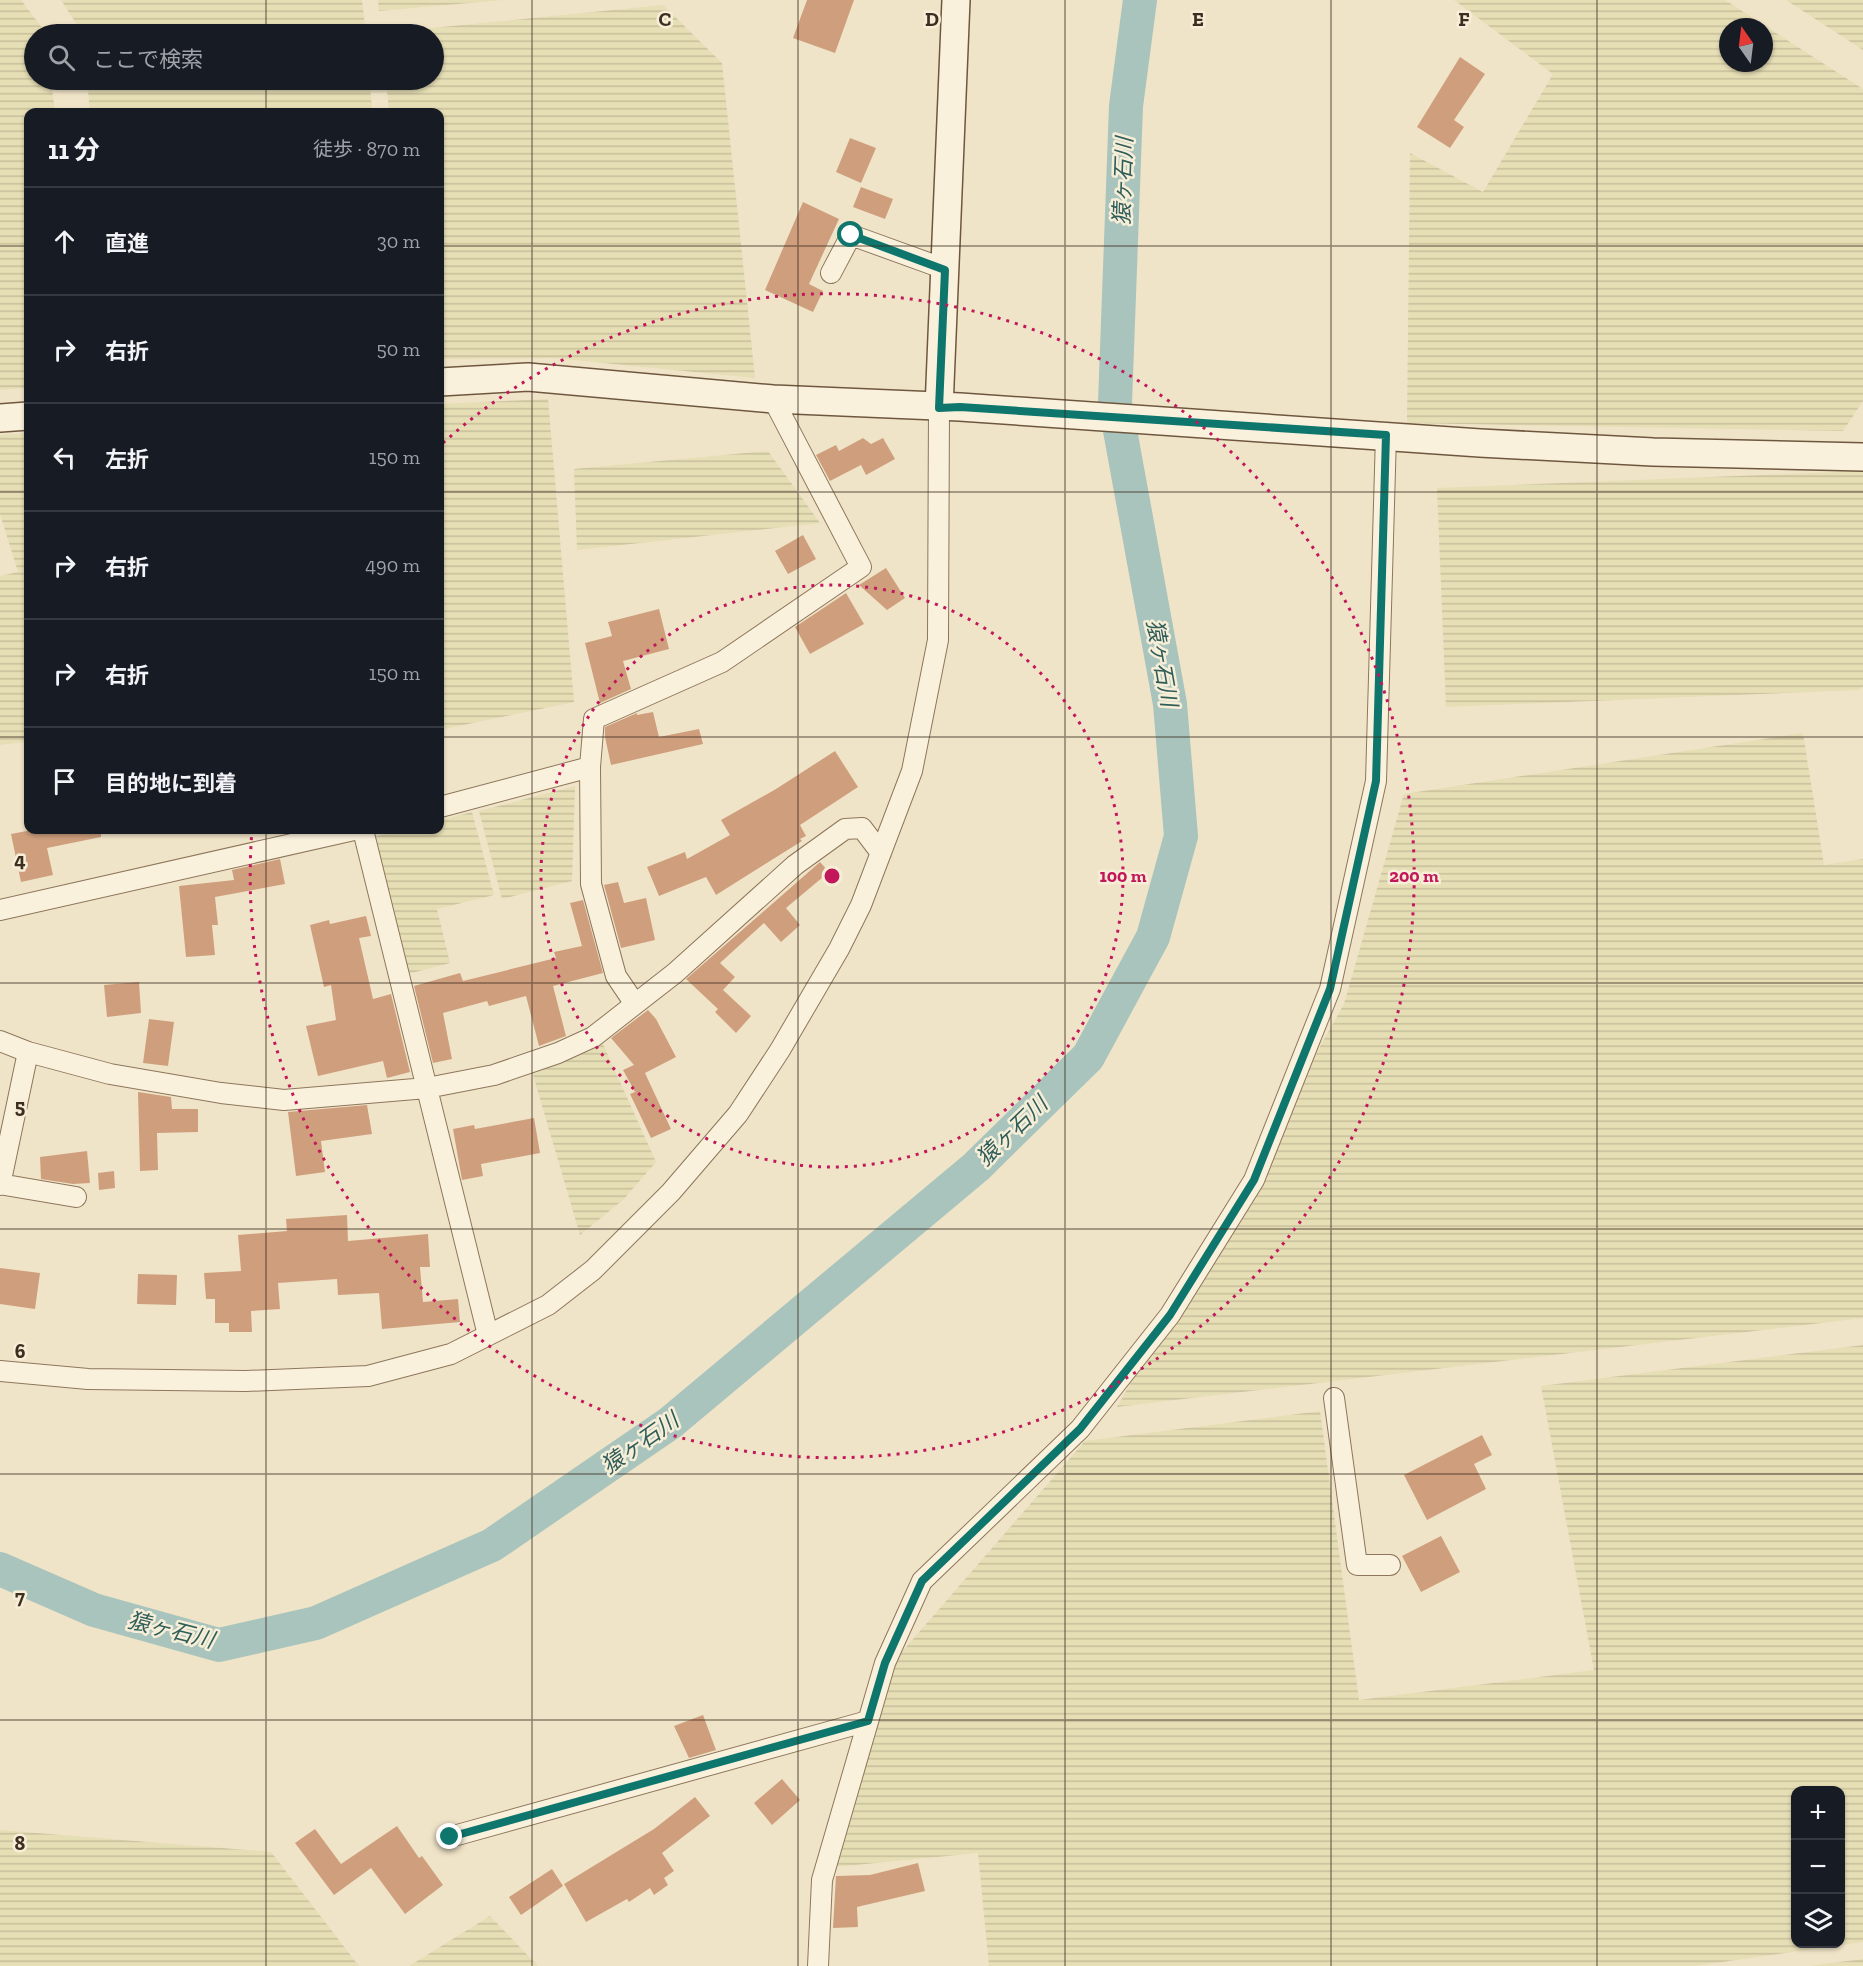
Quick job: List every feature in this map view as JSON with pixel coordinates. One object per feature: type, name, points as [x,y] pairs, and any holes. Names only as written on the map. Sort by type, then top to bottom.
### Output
[{"type":"street","points":[[0,1371],[88,1379],[246,1381],[368,1376],[451,1354],[548,1305],[593,1270],[671,1192],[738,1114],[780,1050],[839,950],[861,905],[912,771],[938,640],[949,407],[945,270],[956,0]]},
{"type":"street","points":[[831,273],[851,235],[945,270]]},
{"type":"street","points":[[444,382],[528,377],[773,399],[949,407],[1653,452],[1863,457]]},
{"type":"street","points":[[635,1004],[616,976],[591,884],[590,767],[594,719],[722,662],[861,567],[773,399]]},
{"type":"street","points":[[0,418],[24,416]]},
{"type":"street","points":[[818,1966],[822,1880],[885,1663],[922,1581],[1080,1429],[1170,1315],[1254,1180],[1330,989],[1376,781],[1386,435]]},
{"type":"street","points":[[444,806],[590,767]]},
{"type":"street","points":[[0,1041],[28,1052],[111,1074],[221,1093],[284,1100],[427,1089],[494,1075],[558,1053],[593,1037],[675,974],[795,865],[845,829],[862,828],[881,853]]},
{"type":"street","points":[[0,910],[221,861],[283,837],[313,834]]},
{"type":"street","points":[[364,834],[488,1335]]},
{"type":"street","points":[[28,1052],[2,1164],[0,1184],[76,1197]]},
{"type":"street","points":[[1334,1398],[1357,1565],[1390,1565]]},
{"type":"street","points":[[450,1837],[868,1721]]},
{"type":"shaded area","points":[[0,0],[21,0],[39,24],[24,24],[24,90],[52,90],[54,108],[24,108],[24,388],[0,390]]},
{"type":"shaded area","points":[[61,0],[362,0],[365,24],[77,24]]},
{"type":"shaded area","points":[[378,0],[503,0],[379,11]]},
{"type":"shaded area","points":[[1454,0],[1725,0],[1753,18],[1719,18],[1719,72],[1773,72],[1773,31],[1863,89],[1863,401],[1843,431],[1407,423],[1410,153],[1483,192],[1553,74]]},
{"type":"shaded area","points":[[1786,0],[1863,0],[1863,50]]},
{"type":"shaded area","points":[[663,5],[722,63],[755,378],[553,358],[444,359],[444,108],[389,108],[387,90],[444,90],[444,27]]},
{"type":"shaded area","points":[[88,90],[371,90],[372,108],[90,108]]},
{"type":"shaded area","points":[[548,399],[574,702],[444,729],[444,404]]},
{"type":"shaded area","points":[[24,433],[24,742],[0,745],[0,576],[18,572],[0,514],[0,435]]},
{"type":"shaded area","points":[[768,451],[820,523],[577,550],[574,469]]},
{"type":"shaded area","points":[[1863,471],[1863,687],[1859,690],[1446,707],[1437,488]]},
{"type":"shaded area","points":[[1803,733],[1824,865],[1863,859],[1863,1318],[1117,1407],[1344,1004],[1404,794]]},
{"type":"shaded area","points":[[575,786],[572,881],[502,899],[479,811]]},
{"type":"shaded area","points":[[472,812],[494,895],[437,909],[450,963],[408,974],[373,837],[385,834],[444,834],[444,819]]},
{"type":"shaded area","points":[[603,1044],[656,1162],[624,1199],[580,1235],[531,1068],[565,1060]]},
{"type":"shaded area","points":[[1863,1345],[1863,1942],[1845,1945],[1845,1786],[1791,1786],[1791,1948],[1821,1948],[1694,1966],[989,1966],[978,1853],[835,1867],[894,1661],[1085,1441],[1320,1411],[1359,1700],[1594,1670],[1541,1386]]},
{"type":"shaded area","points":[[0,1830],[271,1852],[359,1966],[0,1966]]},
{"type":"shaded area","points":[[490,1916],[538,1966],[409,1966]]},
{"type":"shaded area","points":[[1863,1959],[1863,1966],[1809,1966]]},
{"type":"building","points":[[807,0],[854,0],[835,53],[793,38]]},
{"type":"building","points":[[1460,57],[1485,74],[1454,120],[1464,127],[1450,148],[1417,127]]},
{"type":"building","points":[[850,138],[876,148],[861,183],[836,172]]},
{"type":"building","points":[[861,187],[893,199],[885,219],[853,207]]},
{"type":"building","points":[[803,202],[839,219],[809,284],[823,291],[813,312],[765,290]]},
{"type":"building","points":[[863,438],[871,444],[883,438],[895,459],[866,475],[861,465],[830,481],[816,455],[836,445],[839,451]]},
{"type":"building","points":[[803,535],[816,559],[788,574],[775,551]]},
{"type":"building","points":[[886,568],[905,598],[887,610],[859,585]]},
{"type":"building","points":[[846,593],[864,624],[810,654],[795,627]]},
{"type":"building","points":[[659,609],[669,649],[623,661],[631,689],[600,703],[585,643],[612,636],[608,622]]},
{"type":"building","points":[[653,712],[659,737],[699,729],[703,744],[611,765],[605,727],[637,713],[637,715]]},
{"type":"building","points":[[835,751],[858,787],[800,825],[806,836],[800,839],[802,841],[716,895],[706,877],[659,896],[647,867],[685,852],[687,859],[730,835],[721,820],[776,789]]},
{"type":"building","points":[[24,832],[24,834],[101,834],[101,837],[47,848],[53,875],[21,882],[11,834]]},
{"type":"building","points":[[280,859],[285,884],[215,897],[218,925],[212,925],[215,955],[186,957],[179,886],[234,880],[232,870]]},
{"type":"building","points":[[820,862],[829,872],[786,908],[800,925],[781,942],[764,923],[720,963],[735,977],[723,990],[751,1016],[736,1033],[715,1012],[718,1009],[686,979]]},
{"type":"building","points":[[618,882],[624,903],[646,898],[655,940],[621,948],[604,885]]},
{"type":"building","points":[[583,900],[603,973],[553,986],[566,1036],[539,1046],[526,996],[489,1006],[487,1001],[443,1013],[452,1059],[433,1063],[414,986],[460,973],[463,981],[556,958],[554,952],[582,946],[570,903]]},
{"type":"building","points":[[366,916],[371,936],[359,938],[373,999],[391,994],[410,1072],[387,1078],[383,1061],[318,1076],[306,1026],[336,1020],[331,985],[324,987],[310,925],[329,920],[330,924]]},
{"type":"building","points":[[139,982],[141,1013],[107,1017],[104,985]]},
{"type":"building","points":[[648,1010],[656,1019],[676,1057],[645,1073],[671,1129],[651,1138],[630,1094],[635,1092],[623,1070],[634,1065],[611,1038]]},
{"type":"building","points":[[149,1019],[174,1022],[168,1066],[143,1063]]},
{"type":"building","points":[[138,1092],[171,1097],[172,1109],[198,1109],[198,1132],[157,1133],[158,1170],[140,1171]]},
{"type":"building","points":[[367,1105],[372,1134],[321,1141],[325,1172],[296,1176],[288,1112]]},
{"type":"building","points":[[534,1118],[540,1153],[481,1164],[483,1176],[462,1180],[453,1129],[474,1125],[475,1129]]},
{"type":"building","points":[[87,1151],[90,1183],[73,1184],[41,1179],[40,1157]]},
{"type":"building","points":[[114,1171],[115,1188],[99,1190],[98,1173]]},
{"type":"building","points":[[347,1215],[348,1241],[428,1234],[430,1267],[420,1267],[423,1302],[458,1299],[460,1322],[382,1329],[379,1293],[338,1295],[337,1279],[278,1283],[280,1309],[251,1311],[252,1332],[229,1332],[229,1323],[215,1323],[215,1299],[206,1299],[204,1273],[241,1271],[238,1235],[287,1231],[286,1219]]},
{"type":"building","points":[[0,1268],[40,1273],[35,1309],[0,1304]]},
{"type":"building","points":[[138,1274],[177,1275],[176,1305],[137,1304]]},
{"type":"building","points":[[1482,1435],[1492,1455],[1474,1464],[1486,1489],[1427,1520],[1404,1475]]},
{"type":"building","points":[[1441,1536],[1460,1572],[1421,1592],[1402,1556]]},
{"type":"building","points":[[703,1715],[716,1750],[689,1758],[674,1726]]},
{"type":"building","points":[[782,1779],[800,1800],[772,1825],[754,1803]]},
{"type":"building","points":[[695,1797],[710,1816],[662,1853],[674,1871],[664,1878],[668,1885],[654,1895],[650,1888],[629,1902],[627,1899],[586,1922],[564,1884],[654,1829]]},
{"type":"building","points":[[397,1826],[419,1858],[422,1856],[443,1885],[405,1914],[371,1868],[334,1895],[295,1843],[315,1829],[341,1864]]},
{"type":"building","points":[[918,1863],[925,1891],[857,1907],[858,1927],[833,1928],[836,1876],[870,1875]]},
{"type":"building","points":[[552,1869],[563,1886],[521,1915],[509,1897]]},
{"type":"waterway","name":"猿ヶ石川","points":[[0,1569],[94,1610],[219,1645],[316,1623],[492,1545],[670,1423],[976,1167],[1088,1057],[1153,937],[1181,836],[1170,704],[1115,403],[1126,106],[1140,0]]},
{"type":"route","points":[[450,1837],[868,1721],[885,1663],[922,1581],[1080,1429],[1170,1315],[1254,1180],[1330,989],[1376,781],[1386,435],[960,407],[939,408],[945,270],[851,235]]}]
